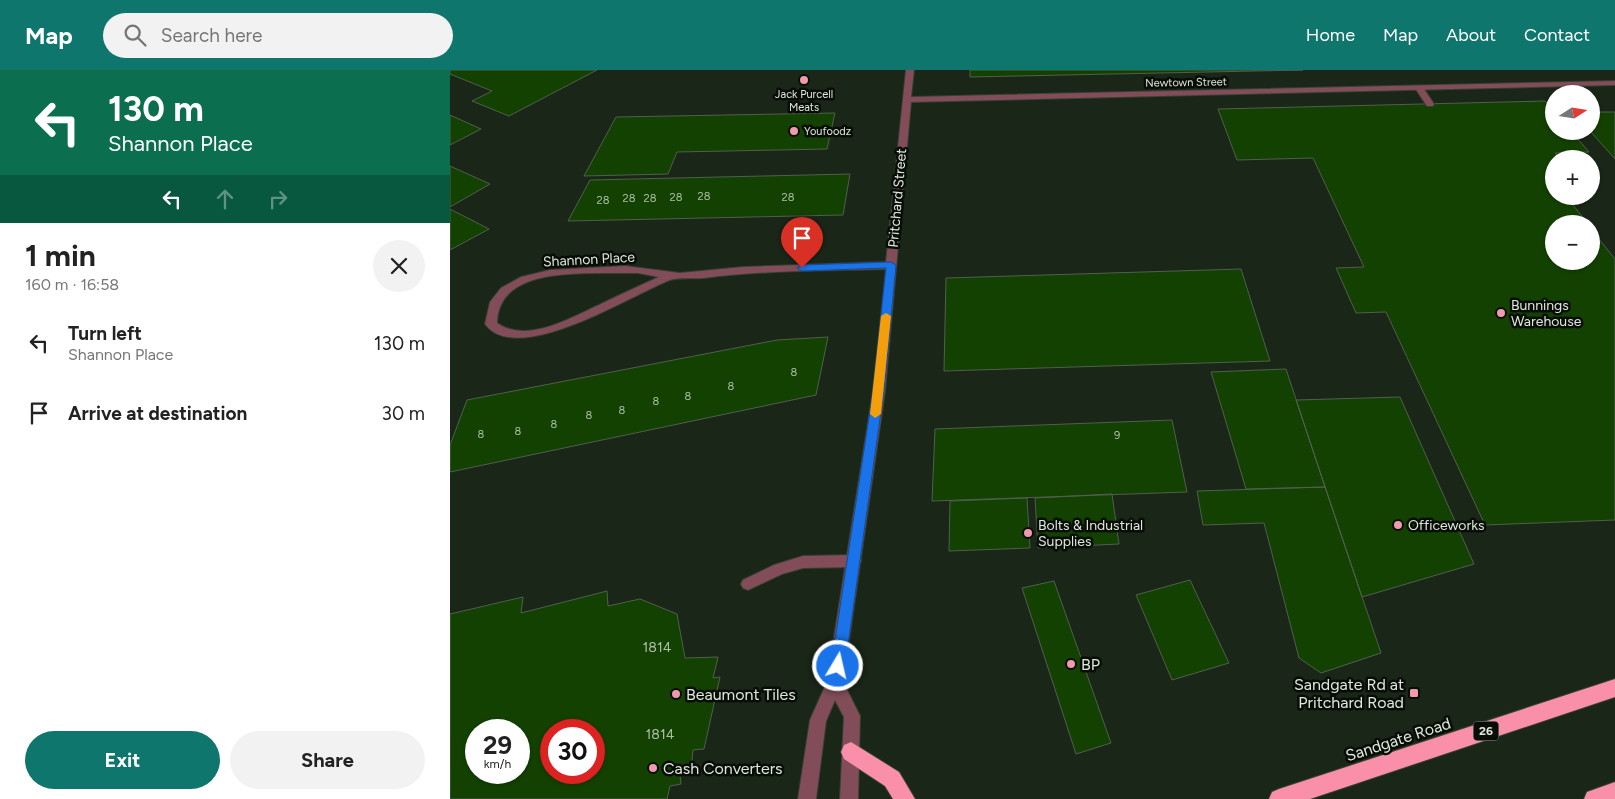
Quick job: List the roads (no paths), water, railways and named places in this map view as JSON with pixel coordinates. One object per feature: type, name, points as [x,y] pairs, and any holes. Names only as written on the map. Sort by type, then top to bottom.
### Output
[{"type":"highway","name":"Sandgate Road","points":[[1279,799],[1615,688]]},
{"type":"highway","points":[[851,752],[892,779],[905,799]]},
{"type":"highway","points":[[1594,799],[1615,792]]},
{"type":"street","name":"Pritchard Street","points":[[807,799],[818,720],[835,683],[879,391],[910,70]]},
{"type":"street","name":"Newtown Street","points":[[907,100],[1615,83]]},
{"type":"street","points":[[1419,88],[1430,104]]},
{"type":"street","name":"Shannon Place","points":[[672,276],[561,326],[543,332],[511,334],[498,331],[491,324],[491,313],[495,302],[511,287],[525,279],[564,272],[639,270],[672,276],[743,270],[891,265]]},
{"type":"street","points":[[748,584],[779,569],[803,562],[854,561]]},
{"type":"street","points":[[835,683],[852,716],[849,799]]},
{"type":"place","name":"Jack Purcell Meats","points":[[804,80]]},
{"type":"place","name":"Youfoodz","points":[[794,131]]},
{"type":"place","name":"Bunnings Warehouse","points":[[1501,313]]},
{"type":"place","name":"Officeworks","points":[[1398,525]]},
{"type":"place","name":"Bolts & Industrial Supplies","points":[[1028,533]]},
{"type":"place","name":"BP","points":[[1071,664]]},
{"type":"place","name":"Sandgate Rd at Pritchard Road","points":[[1414,693]]},
{"type":"place","name":"Beaumont Tiles","points":[[676,694]]},
{"type":"place","name":"Cash Converters","points":[[653,768]]}]
